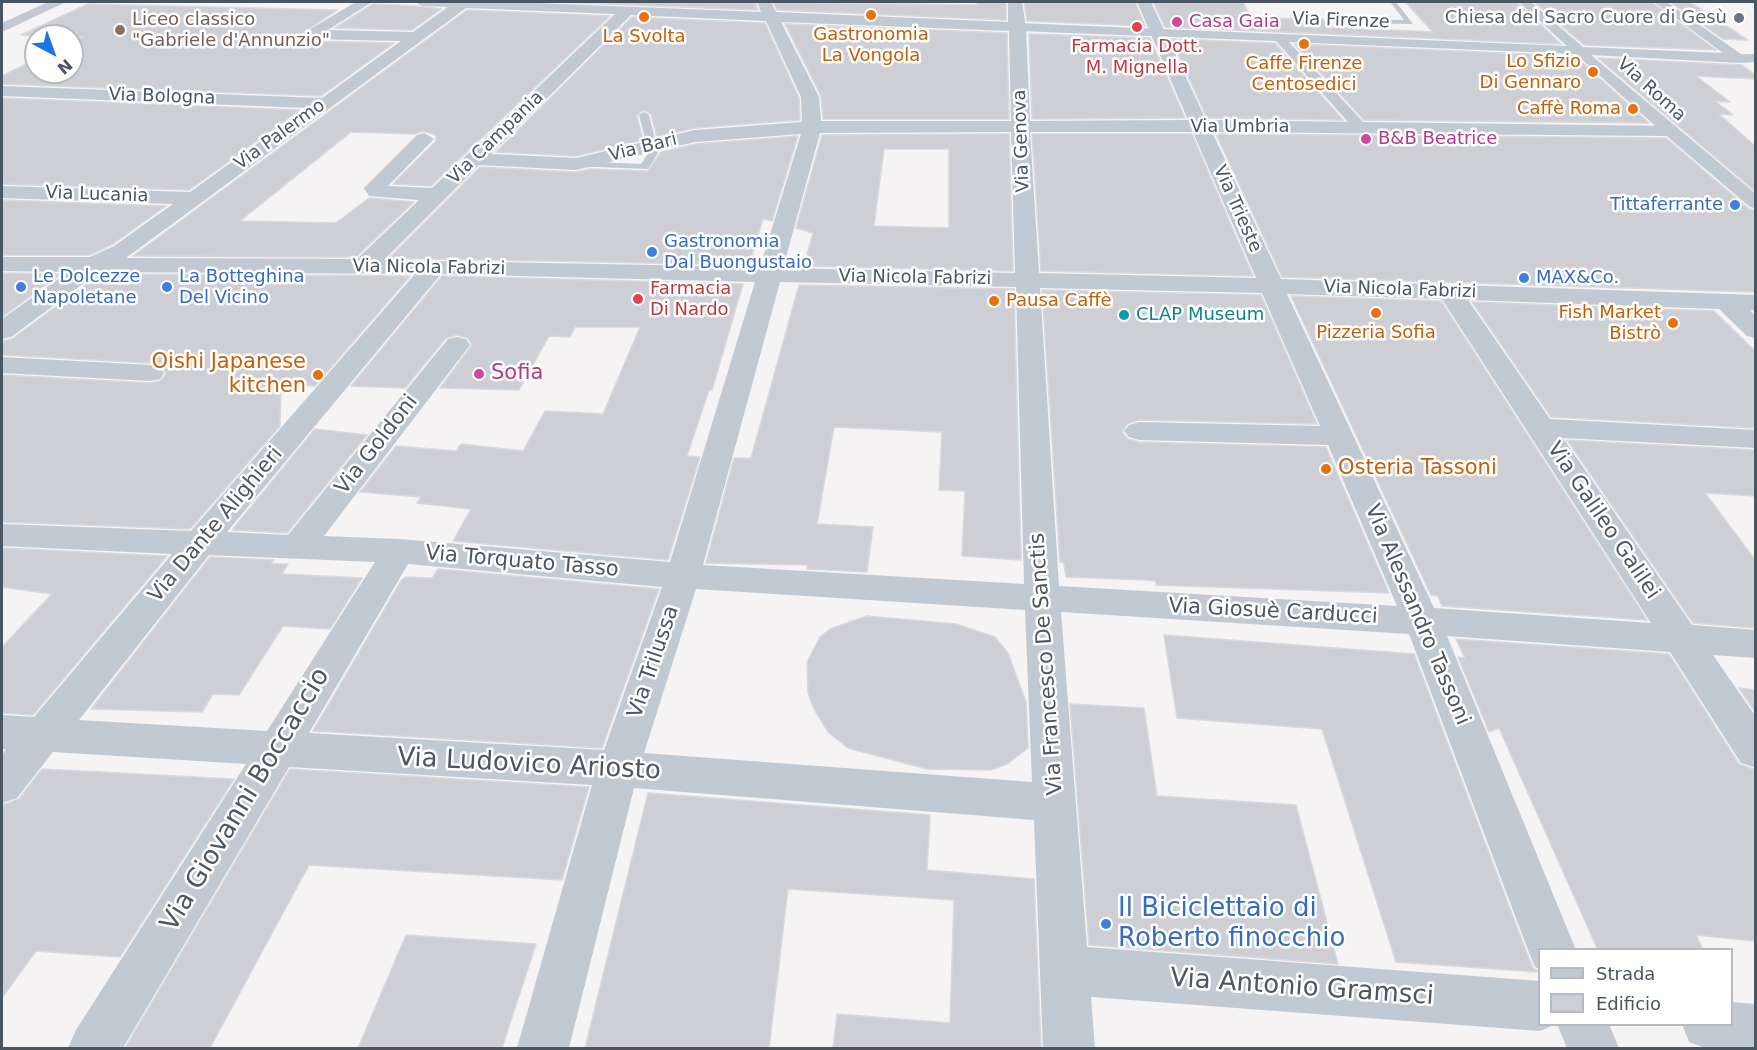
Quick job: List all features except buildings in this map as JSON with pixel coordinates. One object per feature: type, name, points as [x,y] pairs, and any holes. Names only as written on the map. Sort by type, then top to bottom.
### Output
[{"type":"street","points":[[2,28],[59,2]]},
{"type":"street","points":[[365,2],[310,34],[416,37]]},
{"type":"street","name":"Via Firenze","points":[[422,2],[628,10],[768,9],[1017,27],[1755,58]]},
{"type":"street","name":"Via Palermo","points":[[2,331],[93,265],[122,251],[464,2]]},
{"type":"street","name":"Via Genova","points":[[1016,2],[1023,126],[1026,280]]},
{"type":"street","name":"Via Trieste","points":[[1144,2],[1160,33],[1270,286]]},
{"type":"street","name":"Via Roma","points":[[1525,2],[1668,130],[1747,190],[1755,203]]},
{"type":"street","points":[[1660,2],[1755,69]]},
{"type":"street","name":"Via Trilussa","points":[[543,1048],[618,769],[683,576],[772,276],[812,127],[810,97],[768,9]]},
{"type":"street","name":"Via Campania","points":[[364,266],[628,10]]},
{"type":"street","points":[[1279,38],[1361,128]]},
{"type":"street","name":"Via Bologna","points":[[2,91],[323,103]]},
{"type":"street","name":"Via Umbria","points":[[812,127],[1201,126],[1668,130]]},
{"type":"street","name":"Via Bari","points":[[474,159],[576,165],[695,136],[812,127]]},
{"type":"street","points":[[424,140],[374,188],[376,192],[437,195]]},
{"type":"street","name":"Via Lucania","points":[[2,192],[193,198]]},
{"type":"street","name":"Via Nicola Fabrizi","points":[[2,264],[130,263],[434,267],[1026,280],[1755,303]]},
{"type":"street","name":"Via Dante Alighieri","points":[[2,785],[198,544],[434,267]]},
{"type":"street","name":"Via Francesco De Sanctis","points":[[1026,280],[1042,598],[1069,1048]]},
{"type":"street","name":"Via Alessandro Tassoni","points":[[1270,286],[1422,621],[1551,948]]},
{"type":"street","name":"Via Galileo Galilei","points":[[1450,292],[1755,751]]},
{"type":"street","points":[[1726,302],[1755,330]]},
{"type":"street","name":"Via Goldoni","points":[[298,546],[457,345]]},
{"type":"street","points":[[2,365],[150,373]]},
{"type":"street","points":[[1541,429],[1755,439]]},
{"type":"street","points":[[1139,431],[1338,436]]},
{"type":"street","name":"Via Torquato Tasso","points":[[2,535],[399,551],[683,576],[1042,598]]},
{"type":"street","name":"Via Giovanni Boccaccio","points":[[94,1048],[399,551]]},
{"type":"street","name":"Via Giosuè Carducci","points":[[1042,598],[1755,644]]},
{"type":"street","name":"Via Ludovico Ariosto","points":[[2,732],[618,769],[1055,803]]},
{"type":"street","name":"Via Antonio Gramsci","points":[[1065,970],[1538,1006]]},
{"type":"street","points":[[1583,1026],[1593,1048]]},
{"type":"street","points":[[1723,1026],[1755,1030]]},
{"type":"lane","points":[[1341,21],[1410,22],[1393,2]]},
{"type":"lane","points":[[644,115],[655,146]]},
{"type":"place","name":"Gastronomia La Vongola","points":[[871,15]]},
{"type":"place","name":"La Svolta","points":[[644,17]]},
{"type":"place","name":"Chiesa del Sacro Cuore di Gesù","points":[[1739,18]]},
{"type":"place","name":"Casa Gaia","points":[[1177,22]]},
{"type":"place","name":"Farmacia Dott. M. Mignella","points":[[1137,27]]},
{"type":"place","name":"Liceo classico \"Gabriele d'Annunzio\"","points":[[120,30]]},
{"type":"place","name":"Caffe Firenze Centosedici","points":[[1304,44]]},
{"type":"place","name":"Lo Sfizio Di Gennaro","points":[[1593,72]]},
{"type":"place","name":"Caffè Roma","points":[[1633,109]]},
{"type":"place","name":"B&B Beatrice","points":[[1366,139]]},
{"type":"place","name":"Tittaferrante","points":[[1735,205]]},
{"type":"place","name":"Gastronomia Dal Buongustaio","points":[[652,252]]},
{"type":"place","name":"MAX&Co.","points":[[1524,278]]},
{"type":"place","name":"Le Dolcezze Napoletane","points":[[21,287]]},
{"type":"place","name":"La Botteghina Del Vicino","points":[[167,287]]},
{"type":"place","name":"Farmacia Di Nardo","points":[[638,299]]},
{"type":"place","name":"Pausa Caffè","points":[[994,301]]},
{"type":"place","name":"Pizzeria Sofia","points":[[1376,313]]},
{"type":"place","name":"CLAP Museum","points":[[1124,315]]},
{"type":"place","name":"Fish Market Bistrò","points":[[1673,323]]},
{"type":"place","name":"Sofia","points":[[479,374]]},
{"type":"place","name":"Oishi Japanese kitchen","points":[[318,375]]},
{"type":"place","name":"Osteria Tassoni","points":[[1326,469]]},
{"type":"place","name":"Il Biciclettaio di Roberto finocchio","points":[[1106,924]]}]
